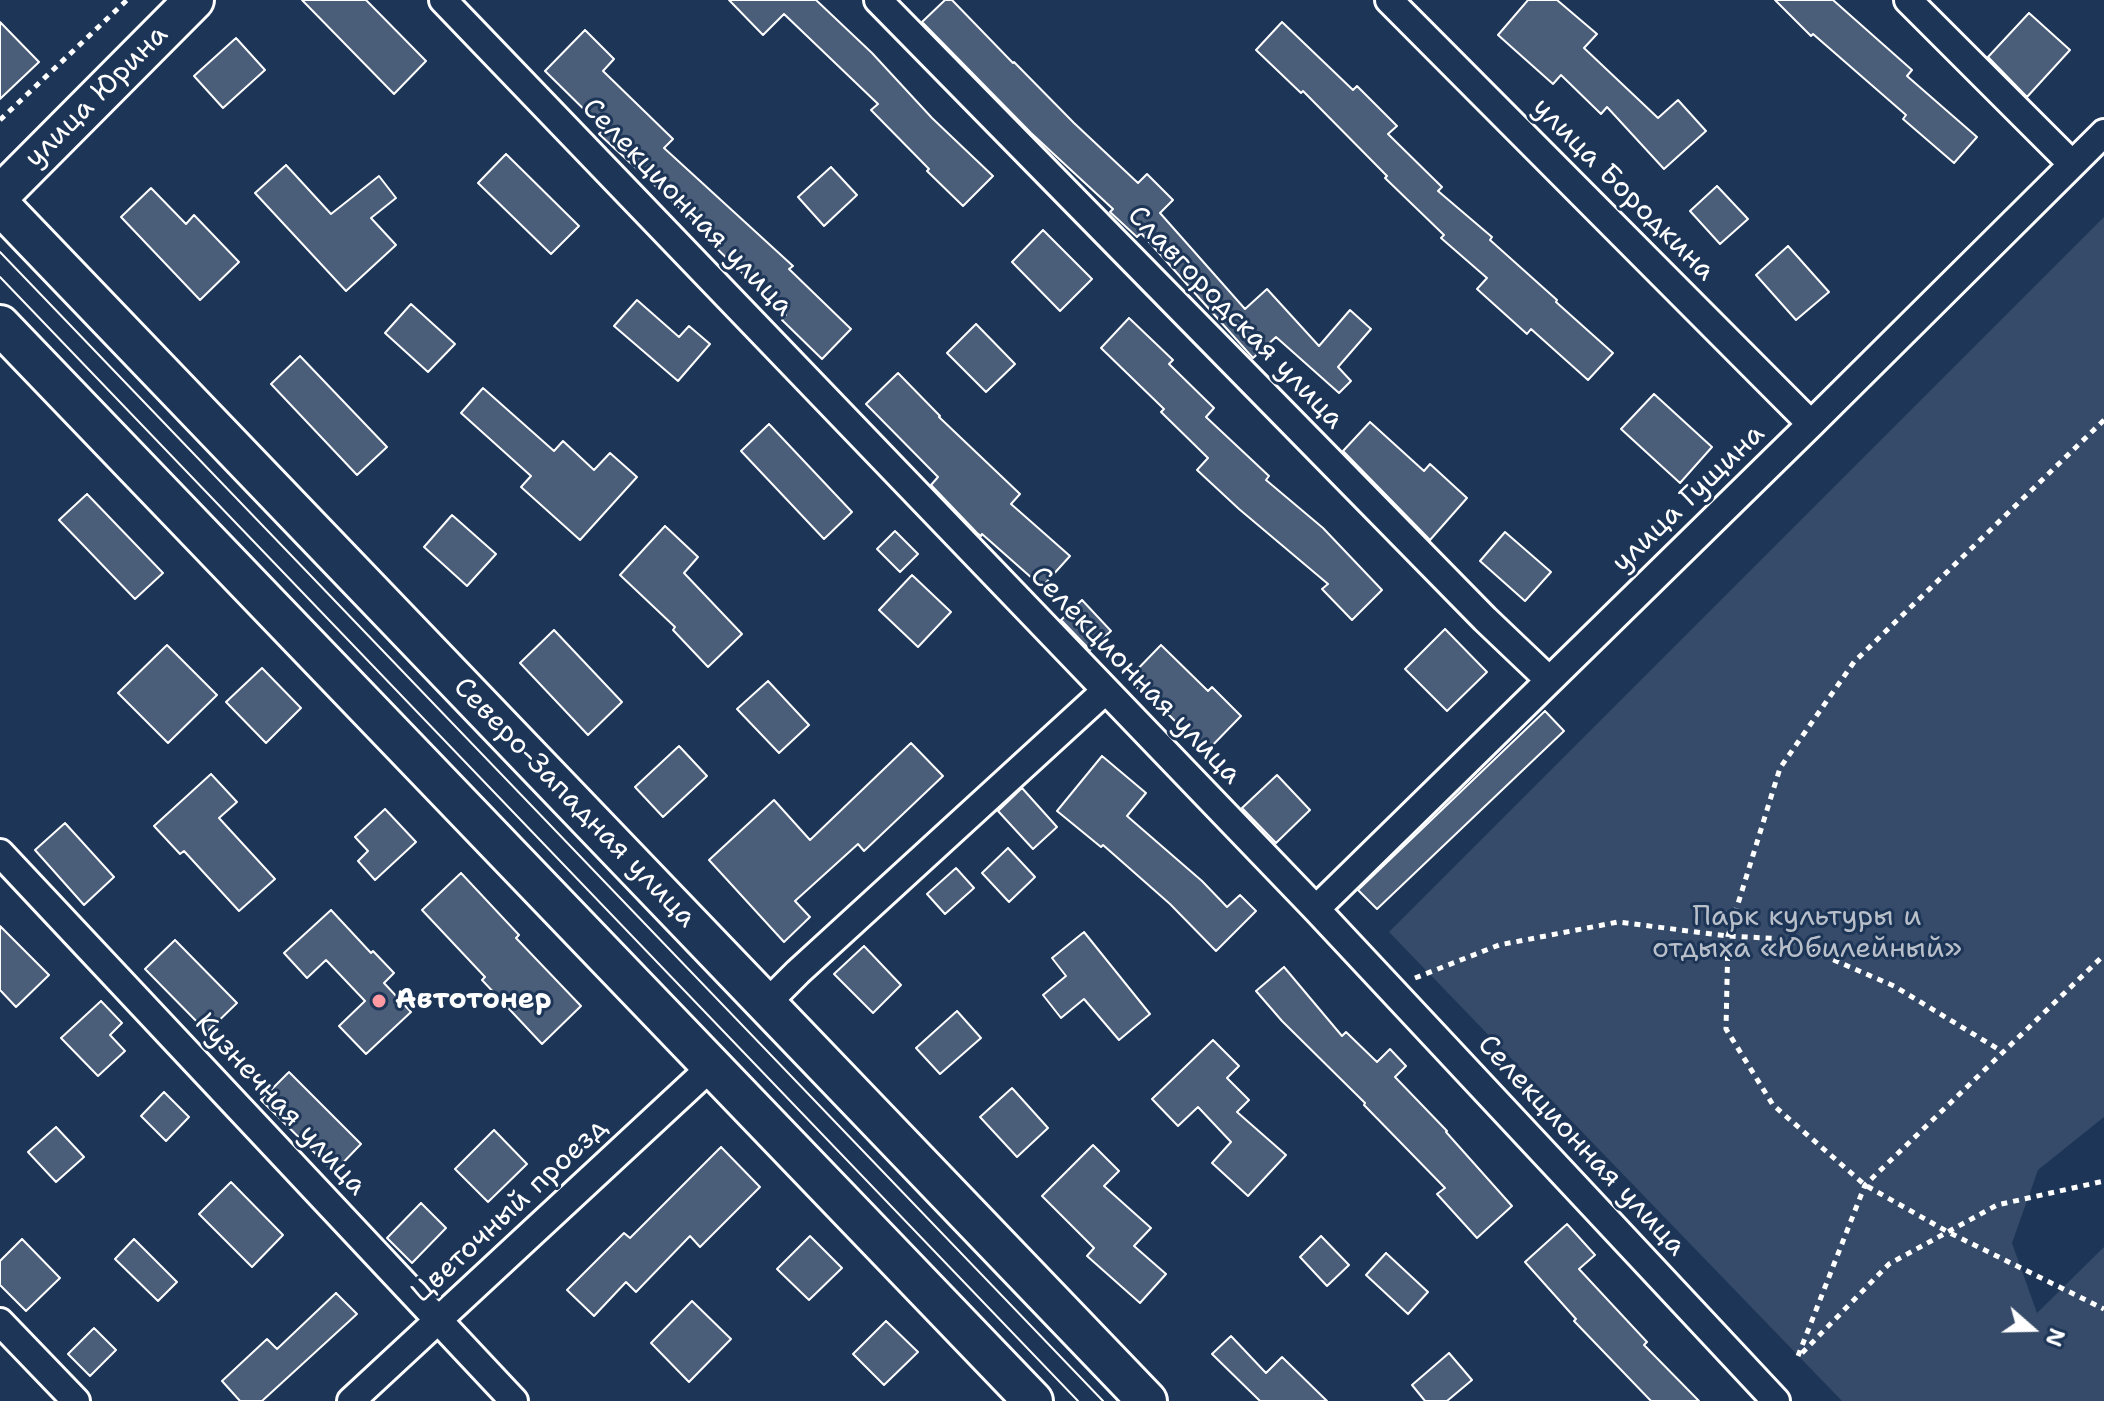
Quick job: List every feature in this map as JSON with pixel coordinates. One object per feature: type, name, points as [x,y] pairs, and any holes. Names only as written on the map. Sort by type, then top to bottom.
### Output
[{"type":"main road","name":"улица Юрина","points":[[0,195],[194,0]]},
{"type":"main road","name":"Северо-Западная улица","points":[[0,205],[1147,1401]]},
{"type":"main road","points":[[0,325],[1033,1401]]},
{"type":"street","name":"Селекционная улица","points":[[443,0],[1316,909],[1776,1401]]},
{"type":"street","name":"Славгородская улица","points":[[878,0],[1474,608],[1549,680]]},
{"type":"street","name":"улица Бородкина","points":[[1389,0],[1811,424]]},
{"type":"street","points":[[1908,0],[2072,164]]},
{"type":"street","name":"улица Гущина","points":[[1316,909],[2104,133]]},
{"type":"street","points":[[766,1004],[1105,691]]},
{"type":"street","name":"Кузнечная улица","points":[[0,853],[514,1401]]},
{"type":"street","name":"Цветочный проезд","points":[[351,1401],[712,1066]]},
{"type":"street","points":[[0,1322],[76,1401]]},
{"type":"path","points":[[0,120],[127,0]]},
{"type":"path","points":[[2104,420],[1854,662],[1780,768],[1728,936],[1726,1029],[1773,1105],[1865,1185],[1948,1232],[2104,1309]]},
{"type":"path","points":[[1388,988],[1499,945],[1618,922],[1728,936],[1785,939],[1894,986],[2003,1052]]},
{"type":"path","points":[[2104,955],[1865,1185],[1798,1356],[1889,1264],[1997,1205],[2104,1181]]},
{"type":"green space","name":"Парк культуры и отдыха «Юбилейный»","points":[[2104,217],[2104,1117],[2038,1170],[2012,1243],[2037,1313],[2104,1247],[2104,1401],[1842,1401],[1389,932]]},
{"type":"building","points":[[302,0],[366,0],[426,61],[394,94]]},
{"type":"building","points":[[729,0],[816,0],[993,176],[963,206],[871,110],[878,104],[784,14],[763,35]]},
{"type":"building","points":[[945,0],[952,0],[1138,183],[1147,174],[1173,200],[1160,213],[1245,309],[1267,289],[1319,346],[1350,310],[1371,329],[1338,367],[1351,381],[1339,393],[1276,337],[1253,358],[1141,233],[1137,237],[1110,212],[1113,209],[1031,133],[922,22]]},
{"type":"building","points":[[1528,0],[1557,0],[1597,34],[1584,48],[1658,118],[1678,100],[1706,131],[1664,169],[1607,107],[1601,114],[1561,75],[1553,84],[1498,35]]},
{"type":"building","points":[[1775,0],[1833,0],[1912,70],[1907,76],[1977,137],[1954,163],[1903,119],[1906,115],[1813,34],[1811,36]]},
{"type":"building","points":[[2029,13],[2070,50],[2027,97],[1988,57]]},
{"type":"building","points":[[0,22],[39,62],[0,99]]},
{"type":"building","points":[[1282,22],[1353,90],[1357,86],[1397,126],[1388,134],[1442,187],[1438,191],[1492,237],[1490,240],[1613,353],[1588,380],[1531,329],[1527,334],[1477,289],[1487,278],[1441,238],[1444,235],[1385,178],[1387,176],[1303,91],[1301,93],[1256,50]]},
{"type":"building","points":[[585,30],[614,59],[603,71],[673,139],[664,148],[793,266],[789,269],[851,329],[822,359],[782,320],[786,315],[711,243],[714,240],[599,134],[604,129],[545,71]]},
{"type":"building","points":[[236,38],[265,70],[223,108],[194,76]]},
{"type":"building","points":[[506,154],[579,226],[551,254],[478,183]]},
{"type":"building","points":[[286,165],[331,214],[379,176],[396,198],[371,218],[396,245],[346,291],[255,193]]},
{"type":"building","points":[[831,167],[857,195],[824,226],[798,197]]},
{"type":"building","points":[[1717,186],[1748,219],[1720,244],[1690,211]]},
{"type":"building","points":[[151,188],[186,224],[194,215],[239,262],[200,300],[121,217]]},
{"type":"building","points":[[1043,230],[1092,279],[1060,311],[1012,262]]},
{"type":"building","points":[[1788,246],[1829,292],[1796,320],[1756,275]]},
{"type":"building","points":[[637,300],[679,337],[689,326],[710,344],[678,381],[614,326]]},
{"type":"building","points":[[411,304],[455,344],[428,372],[385,333]]},
{"type":"building","points":[[1129,318],[1173,360],[1169,364],[1214,408],[1206,417],[1269,476],[1266,480],[1323,528],[1382,590],[1352,620],[1322,589],[1328,584],[1197,470],[1208,458],[1161,412],[1164,409],[1101,348]]},
{"type":"building","points":[[976,324],[1015,364],[986,392],[947,353]]},
{"type":"building","points":[[300,356],[387,447],[357,475],[271,384]]},
{"type":"building","points":[[898,373],[1020,494],[1011,504],[1070,556],[1042,587],[982,534],[977,533],[931,485],[938,477],[866,404]]},
{"type":"building","points":[[483,388],[554,451],[563,441],[594,470],[610,453],[637,477],[580,540],[521,487],[531,476],[461,413]]},
{"type":"building","points":[[1654,394],[1712,447],[1680,483],[1621,429]]},
{"type":"building","points":[[1370,422],[1424,471],[1430,464],[1467,498],[1430,540],[1343,451]]},
{"type":"building","points":[[769,424],[852,512],[824,539],[741,451]]},
{"type":"building","points":[[87,494],[163,573],[135,599],[59,520]]},
{"type":"building","points":[[452,515],[496,554],[467,586],[424,547]]},
{"type":"building","points":[[665,526],[698,557],[684,573],[742,634],[708,667],[673,630],[675,627],[620,575]]},
{"type":"building","points":[[895,531],[918,554],[900,572],[877,549]]},
{"type":"building","points":[[1505,532],[1551,572],[1525,601],[1480,561]]},
{"type":"building","points":[[912,575],[951,612],[918,647],[879,610]]},
{"type":"building","points":[[1082,600],[1111,631],[1090,650],[1061,620]]},
{"type":"building","points":[[1445,629],[1487,672],[1447,711],[1405,669]]},
{"type":"building","points":[[554,630],[622,702],[588,735],[520,663]]},
{"type":"building","points":[[167,645],[217,695],[168,743],[118,693]]},
{"type":"building","points":[[1161,645],[1208,691],[1212,687],[1241,716],[1206,752],[1128,679]]},
{"type":"building","points":[[262,668],[301,708],[266,743],[226,702]]},
{"type":"building","points":[[768,681],[809,725],[779,753],[737,709]]},
{"type":"building","points":[[1545,711],[1564,731],[1377,909],[1358,890]]},
{"type":"building","points":[[911,743],[943,776],[864,851],[858,844],[795,901],[810,917],[784,942],[709,860],[774,800],[810,840]]},
{"type":"building","points":[[679,746],[707,776],[663,817],[635,787]]},
{"type":"building","points":[[1102,756],[1146,793],[1127,816],[1202,881],[1227,907],[1240,895],[1256,911],[1216,951],[1170,904],[1103,845],[1101,847],[1057,811]]},
{"type":"building","points":[[211,774],[237,802],[219,818],[275,879],[239,911],[184,851],[180,854],[154,826]]},
{"type":"building","points":[[1277,775],[1310,810],[1276,843],[1242,808]]},
{"type":"building","points":[[1022,788],[1057,827],[1033,849],[998,811]]},
{"type":"building","points":[[385,809],[416,842],[375,880],[358,861],[368,851],[355,837]]},
{"type":"building","points":[[65,823],[114,877],[84,905],[35,850]]},
{"type":"building","points":[[1008,848],[1035,877],[1009,902],[982,873]]},
{"type":"building","points":[[956,868],[974,888],[945,914],[927,894]]},
{"type":"building","points":[[461,873],[519,935],[516,938],[581,1006],[542,1044],[422,910]]},
{"type":"building","points":[[331,910],[394,973],[384,983],[411,1012],[366,1054],[339,1026],[365,1001],[326,960],[307,978],[284,953]]},
{"type":"building","points":[[0,926],[49,975],[16,1007],[0,990]]},
{"type":"building","points":[[1084,932],[1150,1014],[1119,1040],[1084,999],[1061,1018],[1043,995],[1066,976],[1052,958]]},
{"type":"building","points":[[175,940],[237,1003],[207,1032],[145,969]]},
{"type":"building","points":[[864,946],[901,985],[873,1013],[834,974]]},
{"type":"building","points":[[1284,967],[1342,1036],[1346,1032],[1377,1062],[1390,1049],[1406,1066],[1395,1077],[1512,1206],[1477,1238],[1437,1194],[1445,1188],[1256,991]]},
{"type":"building","points":[[101,1001],[122,1023],[110,1035],[125,1051],[98,1076],[61,1038]]},
{"type":"building","points":[[957,1011],[981,1038],[940,1074],[916,1048]]},
{"type":"building","points":[[1213,1040],[1239,1066],[1227,1078],[1249,1100],[1237,1112],[1286,1155],[1248,1196],[1212,1163],[1231,1142],[1198,1107],[1178,1126],[1152,1099]]},
{"type":"building","points":[[289,1072],[361,1144],[334,1172],[261,1100]]},
{"type":"building","points":[[1012,1088],[1048,1128],[1017,1157],[980,1117]]},
{"type":"building","points":[[164,1092],[189,1117],[166,1141],[141,1116]]},
{"type":"building","points":[[56,1127],[84,1157],[56,1182],[28,1152]]},
{"type":"building","points":[[494,1130],[527,1164],[488,1202],[455,1169]]},
{"type":"building","points":[[1093,1145],[1119,1171],[1104,1186],[1151,1228],[1134,1246],[1166,1274],[1140,1303],[1087,1256],[1094,1248],[1042,1196]]},
{"type":"building","points":[[721,1147],[760,1187],[700,1247],[690,1236],[636,1292],[626,1282],[594,1316],[567,1290],[624,1233],[630,1238]]},
{"type":"building","points":[[231,1182],[283,1235],[252,1267],[199,1214]]},
{"type":"building","points":[[421,1203],[446,1228],[412,1263],[387,1238]]},
{"type":"building","points":[[1567,1224],[1595,1255],[1579,1269],[1647,1342],[1644,1345],[1699,1401],[1651,1401],[1574,1321],[1576,1319],[1525,1262]]},
{"type":"building","points":[[810,1236],[842,1268],[809,1300],[777,1269]]},
{"type":"building","points":[[1321,1236],[1349,1265],[1327,1286],[1300,1257]]},
{"type":"building","points":[[22,1239],[60,1278],[26,1311],[0,1285],[0,1261]]},
{"type":"building","points":[[134,1239],[177,1282],[158,1301],[115,1259]]},
{"type":"building","points":[[1386,1253],[1428,1292],[1408,1314],[1366,1275]]},
{"type":"building","points":[[336,1293],[357,1314],[262,1401],[240,1401],[222,1381],[267,1339],[277,1349]]},
{"type":"building","points":[[692,1301],[731,1339],[689,1382],[651,1343]]},
{"type":"building","points":[[886,1321],[918,1352],[884,1385],[853,1354]]},
{"type":"building","points":[[94,1328],[116,1350],[90,1376],[68,1354]]},
{"type":"building","points":[[1231,1336],[1266,1373],[1282,1357],[1327,1401],[1260,1401],[1212,1354]]},
{"type":"building","points":[[1449,1353],[1472,1380],[1447,1401],[1425,1401],[1412,1385]]},
{"type":"tram line","points":[[0,252],[1103,1401]]},
{"type":"tram line","points":[[0,277],[1078,1401]]},
{"type":"place","name":"Автотонер","points":[[379,1001]]}]
